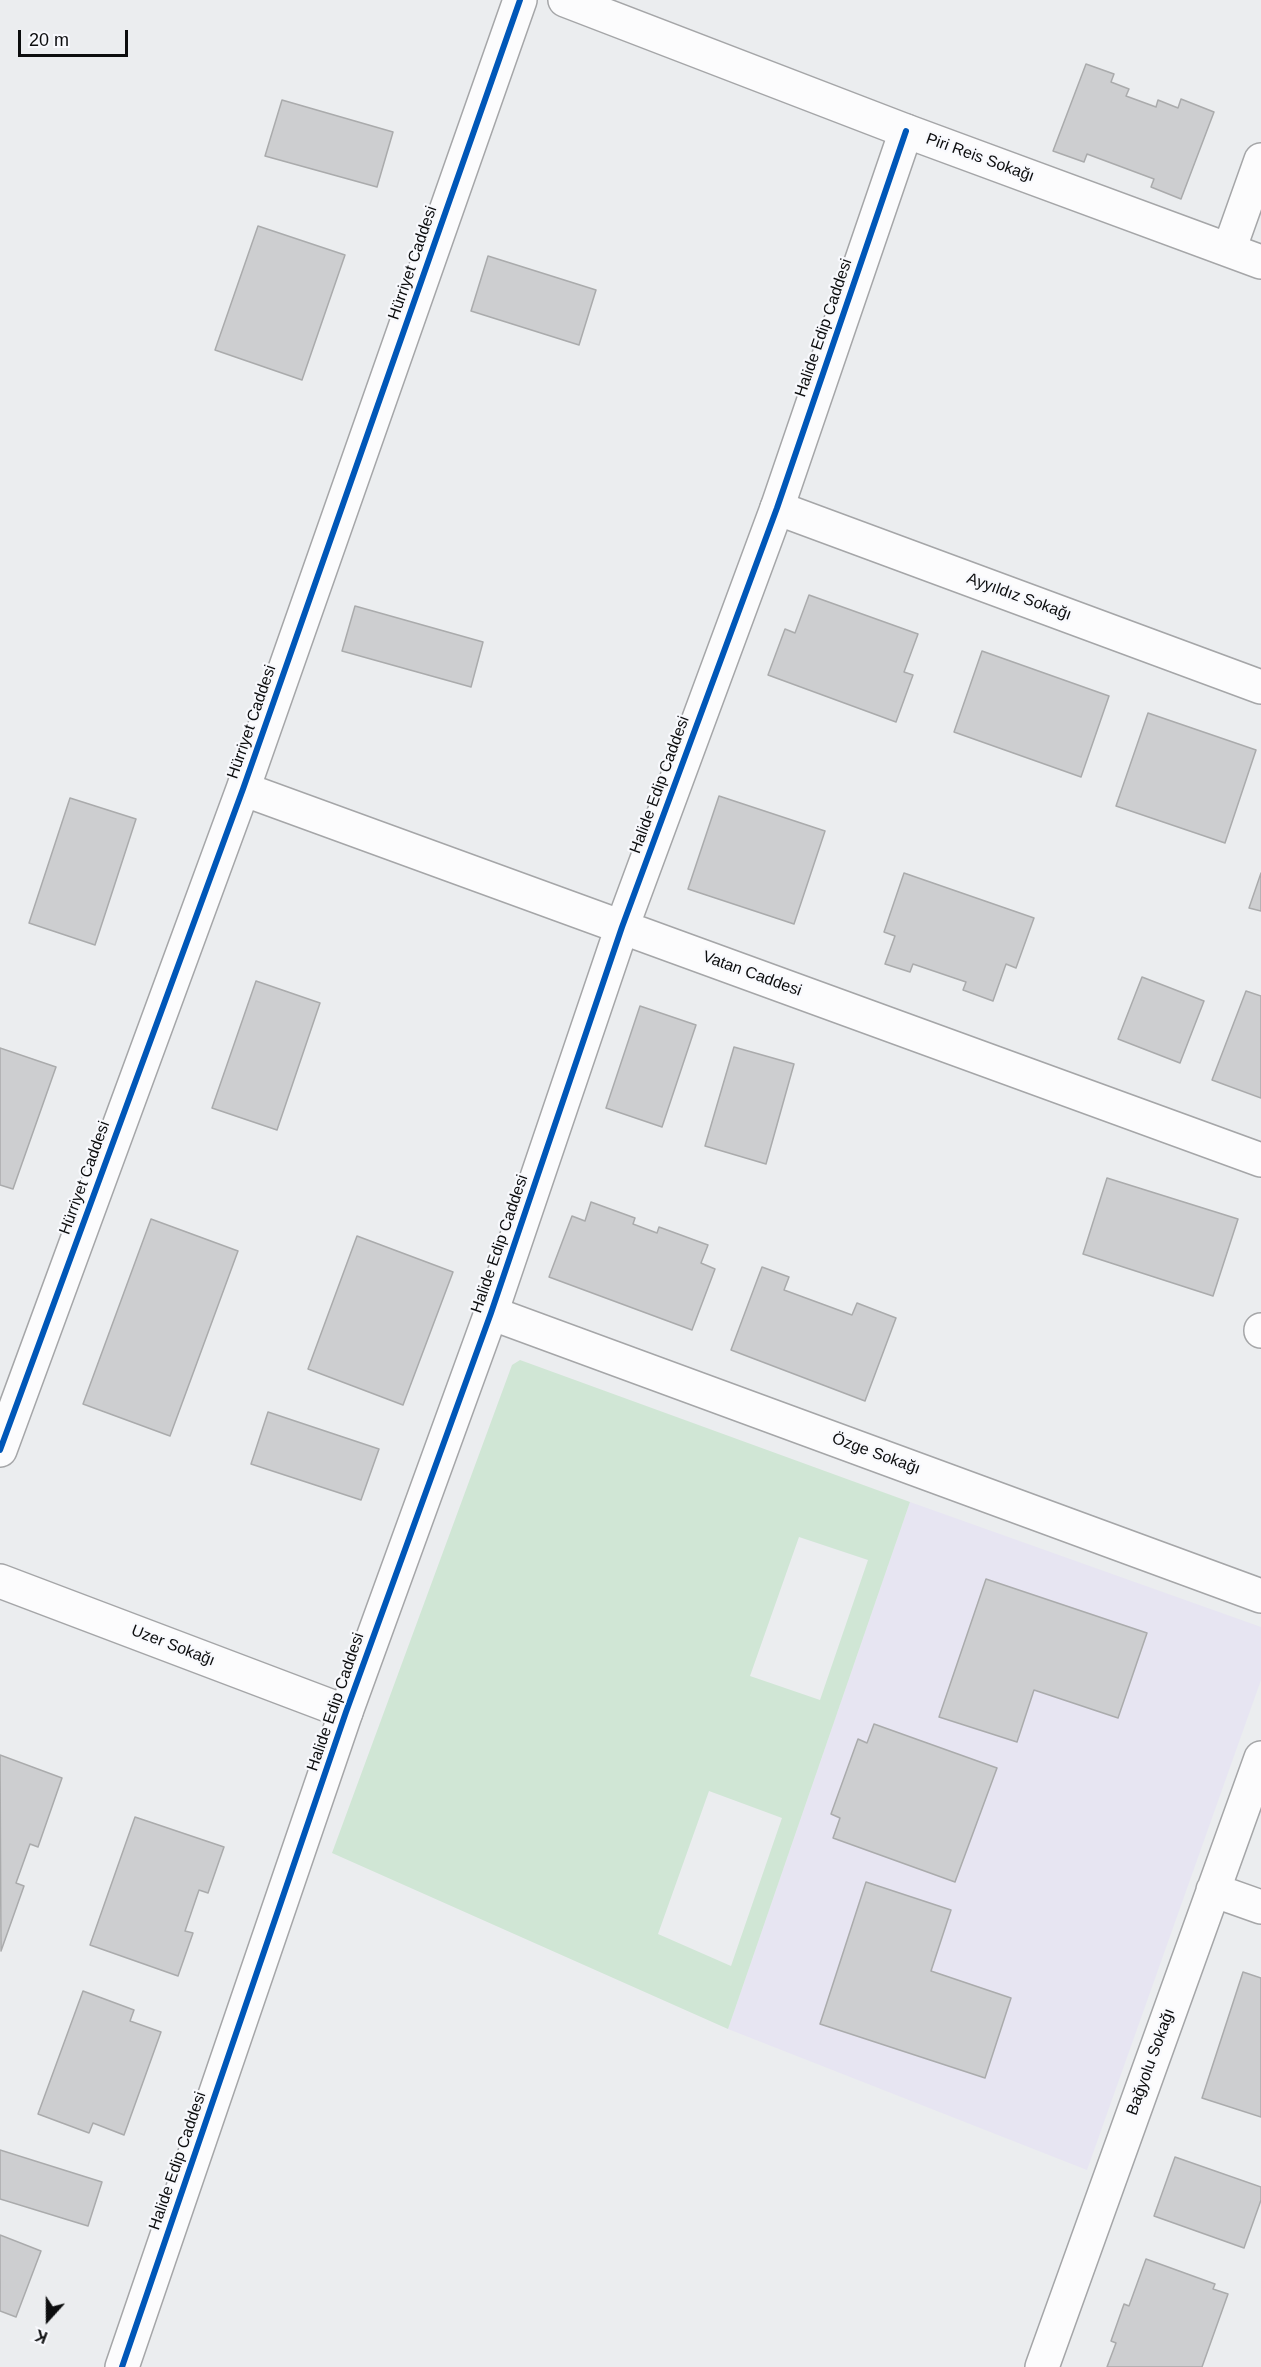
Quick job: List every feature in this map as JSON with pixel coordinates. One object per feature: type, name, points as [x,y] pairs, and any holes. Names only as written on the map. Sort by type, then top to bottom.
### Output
[{"type":"street","name":"Hürriyet Caddesi","points":[[0,1450],[243,789],[520,0]]},
{"type":"street","name":"Piri Reis Sokağı","points":[[565,0],[906,132],[1261,262]]},
{"type":"street","name":"Halide Edip Caddesi","points":[[122,2367],[346,1712],[491,1313],[622,927],[777,508],[906,132]]},
{"type":"street","points":[[1229,250],[1261,160]]},
{"type":"street","name":"Ayyıldız Sokağı","points":[[777,508],[1261,687]]},
{"type":"street","name":"Vatan Caddesi","points":[[243,789],[1261,1160]]},
{"type":"street","name":"Özge Sokağı","points":[[491,1313],[1261,1596]]},
{"type":"street","name":"Uzer Sokağı","points":[[0,1581],[346,1712]]},
{"type":"street","name":"Bağyolu Sokağı","points":[[1042,2367],[1261,1758]]},
{"type":"street","points":[[1214,1890],[1261,1907]]},
{"type":"shaded area","points":[[910,1502],[1261,1627],[1261,1680],[1087,2170],[728,2029]]},
{"type":"green space","points":[[520,1360],[910,1502],[728,2029],[332,1853],[512,1365]],"holes":[[[799,1537],[868,1560],[820,1700],[750,1676]],[[709,1791],[782,1818],[731,1966],[658,1934]]]},
{"type":"building","points":[[1086,64],[1114,74],[1111,82],[1129,89],[1126,96],[1156,107],[1158,100],[1178,108],[1181,99],[1214,112],[1181,199],[1151,187],[1154,179],[1087,154],[1084,162],[1053,151]]},
{"type":"building","points":[[282,100],[393,132],[377,187],[265,156]]},
{"type":"building","points":[[258,226],[345,255],[302,380],[215,350]]},
{"type":"building","points":[[488,256],[596,290],[579,345],[471,311]]},
{"type":"building","points":[[809,595],[918,634],[904,672],[913,675],[896,722],[768,675],[785,629],[795,633]]},
{"type":"building","points":[[355,606],[483,642],[471,687],[342,651]]},
{"type":"building","points":[[982,651],[1109,696],[1081,777],[954,732]]},
{"type":"building","points":[[1148,713],[1256,750],[1225,843],[1116,806]]},
{"type":"building","points":[[719,796],[825,831],[794,924],[688,889]]},
{"type":"building","points":[[70,798],[136,819],[95,945],[29,923]]},
{"type":"building","points":[[904,873],[1034,918],[1016,968],[1006,964],[993,1001],[963,990],[966,982],[913,964],[910,972],[885,964],[895,936],[884,932]]},
{"type":"building","points":[[1261,873],[1261,911],[1249,908]]},
{"type":"building","points":[[1142,977],[1204,1001],[1180,1063],[1118,1039]]},
{"type":"building","points":[[256,981],[320,1003],[277,1130],[212,1108]]},
{"type":"building","points":[[1246,991],[1261,996],[1261,1098],[1212,1080]]},
{"type":"building","points":[[640,1006],[696,1025],[662,1127],[606,1108]]},
{"type":"building","points":[[734,1047],[794,1064],[766,1164],[705,1146]]},
{"type":"building","points":[[0,1048],[56,1067],[13,1189],[0,1185]]},
{"type":"building","points":[[1107,1178],[1238,1219],[1213,1296],[1083,1254]]},
{"type":"building","points":[[591,1202],[635,1218],[633,1224],[657,1233],[659,1227],[708,1245],[701,1263],[715,1269],[692,1330],[549,1277],[572,1216],[585,1221]]},
{"type":"building","points":[[151,1219],[238,1251],[170,1436],[83,1404]]},
{"type":"building","points":[[357,1236],[453,1272],[403,1405],[308,1369]]},
{"type":"building","points":[[762,1267],[789,1277],[784,1290],[852,1315],[857,1303],[896,1318],[865,1401],[731,1350]]},
{"type":"building","points":[[268,1412],[379,1449],[361,1500],[251,1464]]},
{"type":"building","points":[[986,1579],[1147,1633],[1118,1718],[1034,1690],[1017,1742],[939,1717]]},
{"type":"building","points":[[874,1724],[997,1768],[955,1882],[833,1838],[840,1818],[831,1814],[858,1739],[867,1743]]},
{"type":"building","points":[[0,1755],[62,1778],[38,1847],[30,1844],[16,1883],[24,1886],[1,1951]]},
{"type":"building","points":[[135,1817],[224,1847],[208,1893],[199,1890],[185,1931],[193,1933],[178,1976],[90,1945]]},
{"type":"building","points":[[866,1882],[951,1910],[931,1971],[1011,1998],[985,2078],[820,2024]]},
{"type":"building","points":[[1243,1972],[1261,1978],[1261,2117],[1202,2098]]},
{"type":"building","points":[[83,1991],[134,2010],[130,2021],[161,2032],[124,2135],[93,2123],[89,2133],[38,2114]]},
{"type":"building","points":[[0,2150],[102,2182],[88,2226],[0,2199]]},
{"type":"building","points":[[1175,2157],[1261,2187],[1261,2200],[1244,2248],[1154,2216]]},
{"type":"building","points":[[0,2235],[41,2251],[16,2317],[0,2311]]},
{"type":"building","points":[[1146,2259],[1215,2284],[1213,2289],[1228,2294],[1202,2367],[1107,2367],[1116,2343],[1111,2341],[1124,2304],[1129,2306]]},
{"type":"cycle path","points":[[0,1450],[243,789],[520,0]]},
{"type":"cycle path","points":[[122,2367],[346,1712],[491,1313],[622,927],[777,508],[906,131]]}]
